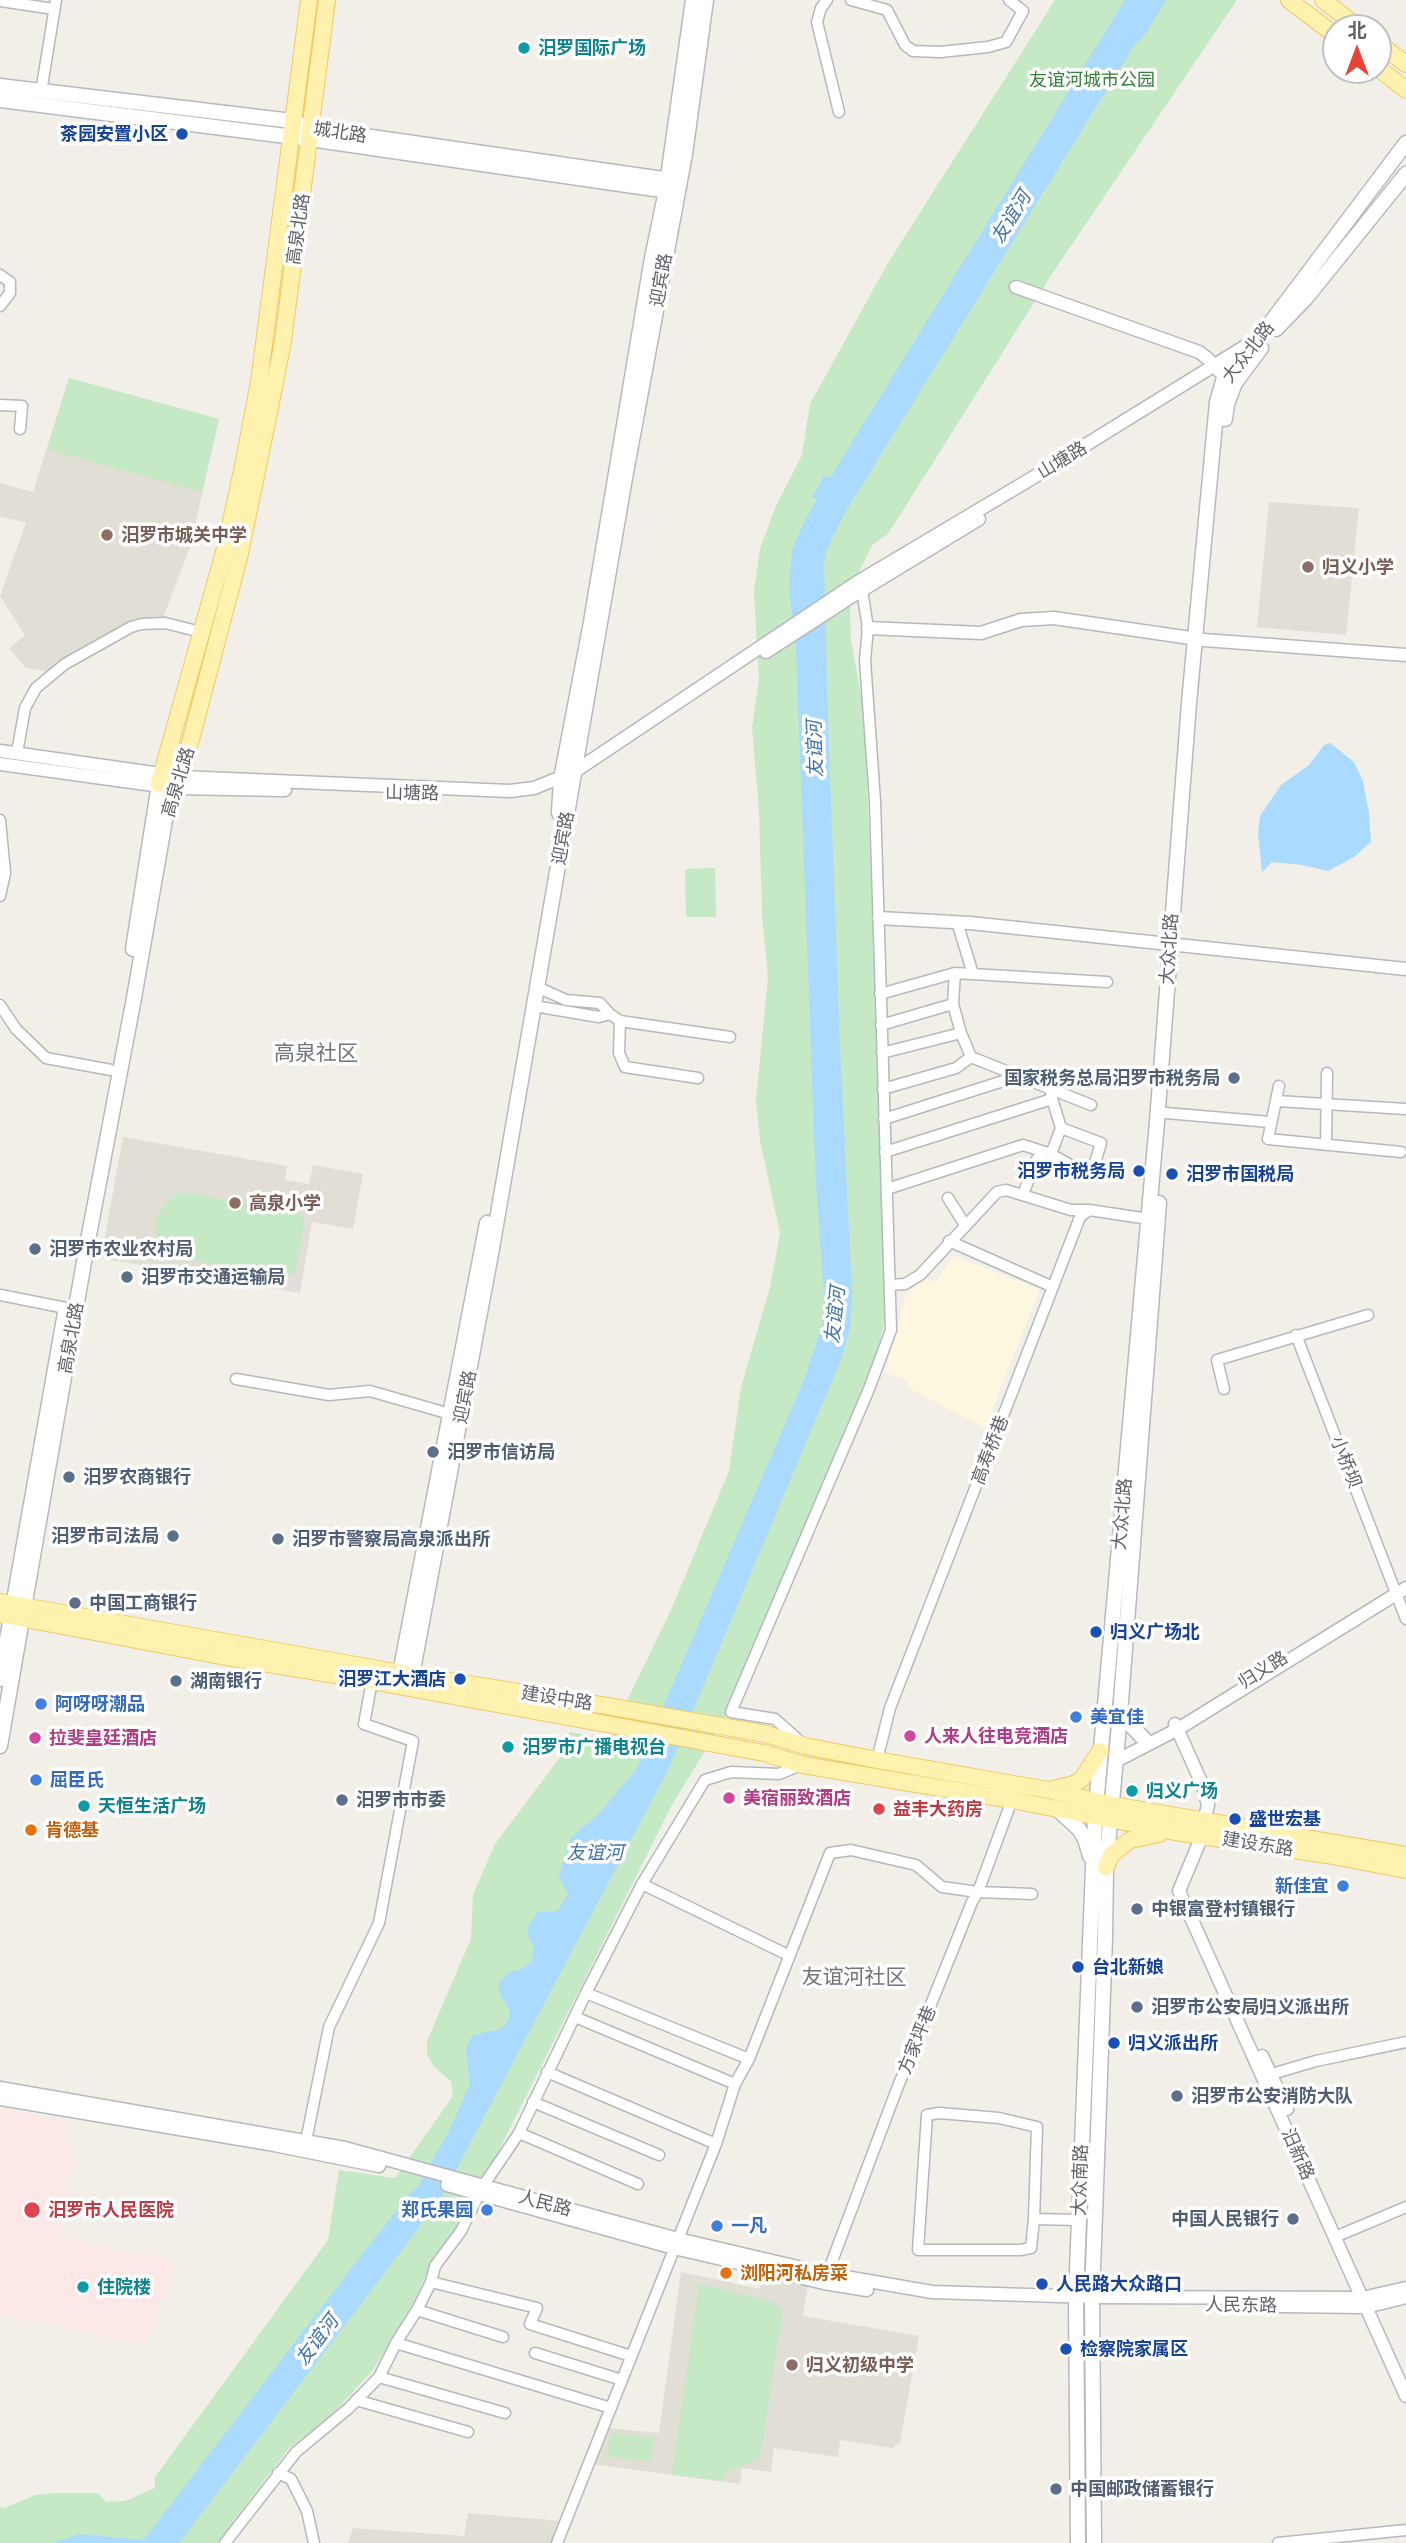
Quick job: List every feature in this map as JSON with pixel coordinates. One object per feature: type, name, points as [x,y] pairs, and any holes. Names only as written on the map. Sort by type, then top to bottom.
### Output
[{"type":"main road","name":"高泉北路","points":[[11,1610],[111,1070],[169,781],[201,632],[226,545],[243,466],[258,382],[309,0]]},
{"type":"main road","name":"高泉北路","points":[[11,1610],[168,803],[169,781],[239,558],[268,418],[283,341],[327,0]]},
{"type":"main road","name":"迎宾路","points":[[673,186],[693,0]]},
{"type":"main road","name":"迎宾路","points":[[406,1674],[450,1414],[522,1042],[706,0]]},
{"type":"main road","points":[[1289,0],[1322,25]]},
{"type":"main road","points":[[1323,0],[1341,14]]},
{"type":"main road","points":[[1392,79],[1406,90]]},
{"type":"main road","name":"城北路","points":[[0,86],[673,186]]},
{"type":"main road","name":"城北路","points":[[0,100],[292,129]]},
{"type":"main road","name":"大众北路","points":[[1200,639],[1227,404],[1235,383],[1263,339],[1406,143]]},
{"type":"main road","name":"大众北路","points":[[1104,1811],[1111,1755],[1220,372],[1263,339],[1306,298],[1406,174]]},
{"type":"main road","name":"迎宾路","points":[[406,1674],[494,1241],[537,988],[567,779]]},
{"type":"main road","name":"大众北路","points":[[1111,1755],[1120,1714],[1153,1220],[1166,1113],[1174,946]]},
{"type":"main road","points":[[0,1679],[11,1610]]},
{"type":"main road","points":[[0,1746],[11,1610]]},
{"type":"main road","name":"建设中路","points":[[11,1610],[615,1707],[766,1734],[877,1760],[1048,1790],[1104,1811]]},
{"type":"main road","name":"建设中路","points":[[11,1610],[226,1657],[373,1681],[764,1753],[803,1765],[1056,1808],[1104,1811]]},
{"type":"main road","points":[[1120,1714],[1145,1740]]},
{"type":"main road","points":[[1048,1790],[1074,1784],[1111,1755]]},
{"type":"main road","points":[[1056,1808],[1079,1829],[1099,1867],[1130,1840],[1175,1832]]},
{"type":"main road","name":"建设东路","points":[[1104,1811],[1203,1828],[1406,1855]]},
{"type":"main road","name":"建设东路","points":[[1104,1811],[1175,1832],[1203,1828],[1406,1870]]},
{"type":"main road","name":"大众南路","points":[[1078,2543],[1075,2300],[1104,1811]]},
{"type":"main road","name":"大众南路","points":[[1094,2543],[1092,2300],[1099,1867]]},
{"type":"street","points":[[827,0],[821,8],[817,22],[839,112]]},
{"type":"street","points":[[851,0],[887,10],[905,45],[913,51],[940,52],[988,47],[1006,42],[1023,11],[1009,0]]},
{"type":"street","points":[[0,1],[55,4],[41,92]]},
{"type":"street","points":[[0,275],[10,282],[10,293],[0,306]]},
{"type":"street","points":[[1016,287],[1199,352],[1220,372],[1227,404]]},
{"type":"street","name":"山塘路","points":[[841,598],[862,590],[1220,372],[1263,339]]},
{"type":"street","name":"山塘路","points":[[0,764],[169,781],[510,791],[567,779],[841,598],[1220,372]]},
{"type":"street","points":[[0,405],[22,406],[20,429]]},
{"type":"street","points":[[805,1745],[775,1719],[731,1712],[869,1390],[891,1330],[875,801],[865,660],[868,628],[862,590]]},
{"type":"street","points":[[868,628],[982,633],[1021,620],[1054,618],[1200,639],[1406,655]]},
{"type":"street","points":[[17,753],[25,708],[36,688],[65,664],[131,627],[142,624],[165,623],[201,632]]},
{"type":"street","name":"山塘路","points":[[0,751],[169,781]]},
{"type":"street","points":[[0,820],[5,873],[0,896]]},
{"type":"street","points":[[879,918],[957,922],[1406,969]]},
{"type":"street","points":[[957,922],[973,974]]},
{"type":"street","points":[[880,994],[954,973],[1107,982]]},
{"type":"street","points":[[954,973],[953,1004],[971,1057],[1019,1076],[1051,1094],[1091,1105]]},
{"type":"street","points":[[537,988],[566,1000],[600,1003],[620,1021],[730,1037]]},
{"type":"street","points":[[881,1025],[953,1004]]},
{"type":"street","points":[[0,1005],[16,1029],[47,1058],[111,1070]]},
{"type":"street","points":[[534,1006],[598,1017],[610,1014]]},
{"type":"street","points":[[620,1021],[619,1053],[625,1067],[698,1078]]},
{"type":"street","points":[[882,1053],[961,1033]]},
{"type":"street","points":[[883,1089],[956,1068],[971,1057]]},
{"type":"street","points":[[1325,1145],[1327,1073]]},
{"type":"street","points":[[884,1119],[1019,1076]]},
{"type":"street","points":[[1279,1086],[1268,1139],[1401,1152]]},
{"type":"street","points":[[1023,1195],[1037,1159],[1051,1154],[1061,1128],[1051,1094]]},
{"type":"street","points":[[885,1152],[1051,1094]]},
{"type":"street","points":[[1277,1101],[1406,1109]]},
{"type":"street","points":[[1166,1113],[1270,1122]]},
{"type":"street","points":[[887,1189],[1023,1145],[1051,1154],[1079,1170],[1093,1169],[1101,1143],[1061,1128]]},
{"type":"street","points":[[890,1285],[905,1284],[920,1275],[949,1241],[998,1192],[1006,1190],[1071,1210],[1089,1210],[1153,1220]]},
{"type":"street","points":[[948,1198],[965,1225]]},
{"type":"street","name":"高寿桥巷","points":[[877,1760],[890,1708],[1080,1217],[1089,1210]]},
{"type":"street","points":[[949,1241],[1053,1287]]},
{"type":"street","points":[[0,1295],[66,1308]]},
{"type":"street","points":[[1224,1389],[1217,1360],[1368,1315]]},
{"type":"street","name":"小桥坝","points":[[1296,1335],[1399,1590],[1406,1619]]},
{"type":"street","points":[[236,1379],[329,1395],[370,1391],[450,1414]]},
{"type":"street","points":[[1111,1755],[1177,1727],[1399,1590],[1406,1581]]},
{"type":"street","points":[[306,2141],[330,2027],[379,1923],[414,1741],[364,1724],[373,1681]]},
{"type":"street","points":[[1111,1755],[1177,1727]]},
{"type":"street","points":[[1177,1727],[1203,1786],[1208,1805],[1203,1828]]},
{"type":"street","points":[[226,2542],[296,2452],[356,2400],[379,2376],[416,2311],[435,2266],[461,2231],[476,2188],[519,2133],[642,1884],[705,1780],[731,1772],[779,1774],[803,1765]]},
{"type":"street","name":"方家坪巷","points":[[826,2278],[900,2081],[978,1892],[1012,1800]]},
{"type":"street","name":"汨新路","points":[[1203,1828],[1199,1849],[1179,1891],[1267,2075],[1368,2301],[1406,2396]]},
{"type":"street","points":[[557,2543],[716,2144],[735,2084],[749,2059],[830,1853],[851,1850],[916,1864],[942,1887],[978,1892],[1032,1894]]},
{"type":"street","points":[[642,1884],[788,1955]]},
{"type":"street","points":[[586,1993],[749,2059]]},
{"type":"street","points":[[575,2017],[735,2084]]},
{"type":"street","points":[[1267,2075],[1316,2061],[1406,2042]]},
{"type":"street","points":[[547,2072],[716,2144]]},
{"type":"street","name":"人民路","points":[[0,2088],[345,2148],[409,2169],[676,2244],[931,2300],[1075,2300]]},
{"type":"street","name":"人民路","points":[[0,2099],[409,2169]]},
{"type":"street","points":[[533,2102],[659,2155]]},
{"type":"street","points":[[939,2113],[999,2118],[1037,2127],[1034,2219],[1031,2248],[918,2250],[927,2115],[939,2113]]},
{"type":"street","points":[[519,2133],[638,2184]]},
{"type":"street","points":[[1339,2236],[1406,2207]]},
{"type":"street","points":[[1034,2219],[1079,2220]]},
{"type":"street","points":[[430,2282],[537,2308],[530,2324],[631,2357]]},
{"type":"street","name":"人民东路","points":[[1368,2301],[1406,2288]]},
{"type":"street","name":"人民东路","points":[[1075,2300],[1368,2301],[1406,2297]]},
{"type":"street","points":[[1368,2301],[1406,2377]]},
{"type":"street","points":[[416,2311],[503,2337]]},
{"type":"street","points":[[396,2343],[611,2408]]},
{"type":"street","points":[[535,2353],[622,2380]]},
{"type":"street","points":[[379,2376],[505,2413]]},
{"type":"street","points":[[356,2400],[468,2432]]},
{"type":"street","points":[[278,2473],[290,2479],[307,2511],[314,2543]]},
{"type":"street","points":[[1278,2543],[1406,2530]]},
{"type":"shaded area","name":"汨罗市城关中学","points":[[69,378],[219,419],[190,547],[163,618],[134,619],[46,671],[26,668],[9,648],[25,635],[0,596],[26,522],[0,517],[0,483],[33,492]]},
{"type":"shaded area","name":"归义小学","points":[[1269,502],[1359,508],[1346,635],[1257,627]]},
{"type":"shaded area","name":"高泉小学","points":[[123,1137],[287,1166],[285,1180],[309,1184],[313,1165],[363,1174],[353,1229],[312,1222],[300,1293],[101,1258]]},
{"type":"shaded area","points":[[953,1256],[1040,1289],[985,1428],[908,1388],[910,1382],[885,1372],[905,1298],[923,1278],[936,1283]]},
{"type":"shaded area","name":"汨罗市人民医院","points":[[0,2108],[70,2121],[71,2156],[76,2159],[59,2236],[174,2260],[168,2299],[160,2299],[146,2345],[0,2315]]},
{"type":"shaded area","name":"归义初级中学","points":[[681,2272],[760,2289],[764,2273],[808,2284],[803,2316],[919,2336],[900,2443],[892,2448],[840,2440],[838,2457],[774,2448],[771,2472],[742,2468],[740,2484],[592,2464],[607,2428],[659,2433]]},
{"type":"shaded area","points":[[468,2513],[561,2521],[552,2543],[348,2543],[353,2528],[464,2536]]},
{"type":"green space","name":"友谊河城市公园","points":[[1055,0],[1237,0],[1052,274],[888,534],[872,545],[855,580],[850,605],[851,640],[864,712],[885,1211],[885,1319],[873,1370],[723,1722],[673,1803],[459,2230],[432,2264],[406,2317],[372,2371],[334,2413],[289,2448],[217,2543],[0,2543],[0,2507],[4,2508],[35,2495],[54,2493],[98,2493],[106,2502],[125,2501],[155,2488],[155,2477],[328,2240],[339,2170],[395,2178],[453,2096],[451,2081],[434,2067],[427,2054],[427,2041],[471,1939],[473,1895],[495,1844],[561,1756],[569,1732],[609,1738],[671,1610],[729,1471],[741,1387],[770,1288],[780,1233],[760,1140],[756,1100],[768,978],[752,728],[759,679],[754,591],[760,549],[775,508],[802,455],[810,404],[888,263]]},
{"type":"green space","points":[[69,378],[219,419],[202,492],[47,449]]},
{"type":"green space","points":[[715,868],[716,917],[686,917],[685,869]]},
{"type":"green space","points":[[179,1194],[194,1194],[299,1214],[304,1220],[304,1226],[295,1273],[281,1276],[137,1250],[139,1240],[157,1243],[156,1220],[166,1203]]},
{"type":"green space","points":[[699,2284],[773,2302],[783,2310],[760,2458],[725,2473],[723,2481],[672,2475]]},
{"type":"green space","points":[[611,2433],[654,2438],[650,2462],[607,2456]]},
{"type":"water","name":"友谊河","points":[[1125,0],[1166,0],[1146,33],[1134,46],[843,516],[826,552],[827,688],[852,1292],[850,1329],[840,1362],[668,1770],[440,2200],[179,2543],[53,2543],[79,2534],[139,2540],[146,2537],[363,2253],[419,2185],[451,2127],[470,2084],[466,2052],[468,2043],[473,2035],[501,2029],[509,2019],[510,2011],[500,1994],[499,1982],[509,1972],[522,1969],[532,1962],[534,1948],[528,1935],[528,1927],[538,1912],[553,1912],[559,1909],[568,1895],[559,1876],[571,1838],[596,1817],[636,1770],[804,1380],[823,1323],[824,1294],[816,1186],[796,649],[789,589],[792,550],[817,500],[812,497],[824,476],[830,478]]},
{"type":"water","points":[[1330,743],[1354,762],[1363,781],[1371,842],[1354,857],[1328,871],[1272,862],[1262,872],[1258,833],[1260,816],[1281,785],[1309,765],[1324,745]]},
{"type":"place","name":"汨罗国际广场","points":[[524,48]]},
{"type":"place","name":"茶园安置小区","points":[[182,134]]},
{"type":"place","name":"汨罗市城关中学","points":[[107,535]]},
{"type":"place","name":"归义小学","points":[[1308,567]]},
{"type":"place","name":"国家税务总局汨罗市税务局","points":[[1234,1078]]},
{"type":"place","name":"汨罗市税务局","points":[[1139,1171]]},
{"type":"place","name":"汨罗市国税局","points":[[1172,1174]]},
{"type":"place","name":"高泉小学","points":[[235,1203]]},
{"type":"place","name":"汨罗市农业农村局","points":[[35,1249]]},
{"type":"place","name":"汨罗市交通运输局","points":[[127,1277]]},
{"type":"place","name":"汨罗市信访局","points":[[433,1452]]},
{"type":"place","name":"汨罗农商银行","points":[[69,1477]]},
{"type":"place","name":"汨罗市司法局","points":[[173,1536]]},
{"type":"place","name":"汨罗市警察局高泉派出所","points":[[278,1539]]},
{"type":"place","name":"中国工商银行","points":[[75,1603]]},
{"type":"place","name":"归义广场北","points":[[1096,1632]]},
{"type":"place","name":"汨罗江大酒店","points":[[460,1679]]},
{"type":"place","name":"湖南银行","points":[[176,1681]]},
{"type":"place","name":"阿呀呀潮品","points":[[41,1704]]},
{"type":"place","name":"美宜佳","points":[[1076,1717]]},
{"type":"place","name":"人来人往电竞酒店","points":[[910,1736]]},
{"type":"place","name":"拉斐皇廷酒店","points":[[35,1738]]},
{"type":"place","name":"汨罗市广播电视台","points":[[508,1747]]},
{"type":"place","name":"屈臣氏","points":[[36,1780]]},
{"type":"place","name":"归义广场","points":[[1132,1791]]},
{"type":"place","name":"美宿丽致酒店","points":[[729,1798]]},
{"type":"place","name":"汨罗市市委","points":[[342,1800]]},
{"type":"place","name":"天恒生活广场","points":[[84,1806]]},
{"type":"place","name":"益丰大药房","points":[[879,1809]]},
{"type":"place","name":"盛世宏基","points":[[1235,1819]]},
{"type":"place","name":"肯德基","points":[[31,1830]]},
{"type":"place","name":"新佳宜","points":[[1343,1886]]},
{"type":"place","name":"中银富登村镇银行","points":[[1137,1909]]},
{"type":"place","name":"台北新娘","points":[[1078,1967]]},
{"type":"place","name":"汨罗市公安局归义派出所","points":[[1137,2007]]},
{"type":"place","name":"归义派出所","points":[[1114,2043]]},
{"type":"place","name":"汨罗市公安消防大队","points":[[1177,2096]]},
{"type":"place","name":"汨罗市人民医院","points":[[32,2210]]},
{"type":"place","name":"郑氏果园","points":[[487,2210]]},
{"type":"place","name":"中国人民银行","points":[[1293,2219]]},
{"type":"place","name":"一凡","points":[[717,2226]]},
{"type":"place","name":"浏阳河私房菜","points":[[726,2273]]},
{"type":"place","name":"人民路大众路口","points":[[1042,2284]]},
{"type":"place","name":"住院楼","points":[[83,2287]]},
{"type":"place","name":"检察院家属区","points":[[1066,2349]]},
{"type":"place","name":"归义初级中学","points":[[792,2365]]},
{"type":"place","name":"中国邮政储蓄银行","points":[[1056,2489]]},
{"type":"district","name":"高泉社区","points":[[316,1053]]},
{"type":"district","name":"友谊河社区","points":[[854,1977]]}]
